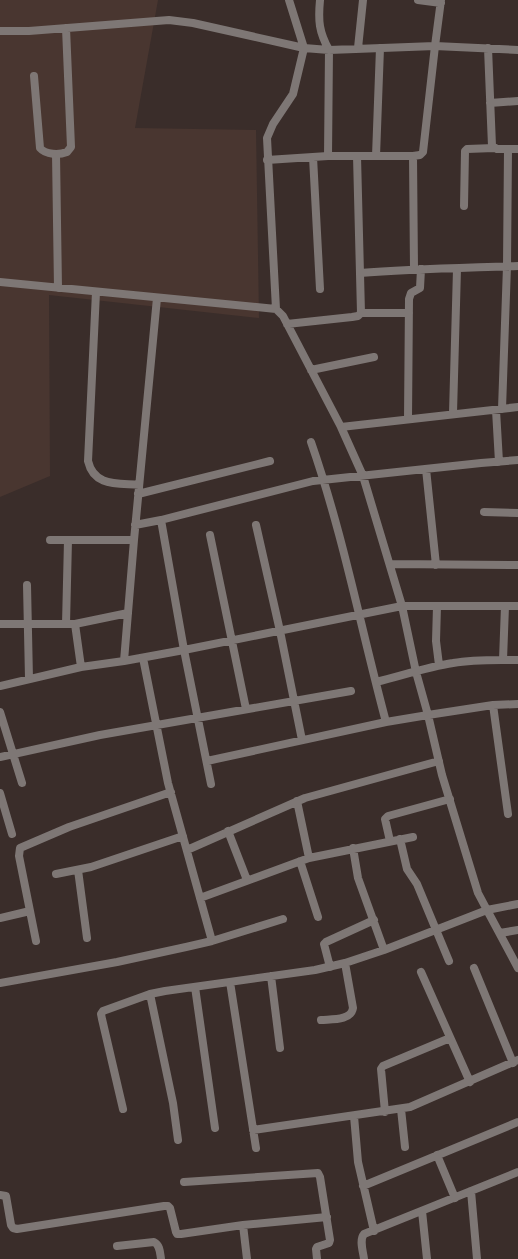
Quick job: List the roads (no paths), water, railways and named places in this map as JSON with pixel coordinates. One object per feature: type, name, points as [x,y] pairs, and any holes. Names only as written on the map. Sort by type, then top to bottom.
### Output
[{"type":"street","points":[[276,310],[267,138],[269,131],[293,94],[304,48],[289,0]]},
{"type":"street","points":[[320,0],[320,26],[322,37],[329,50],[328,156]]},
{"type":"street","points":[[358,48],[363,0]]},
{"type":"street","points":[[267,160],[328,156],[413,156],[420,155],[423,152],[434,46],[441,2],[418,0]]},
{"type":"street","points":[[0,31],[29,31],[169,20],[181,21],[304,48],[329,50],[434,46],[518,50]]},
{"type":"street","points":[[34,76],[40,148],[43,151],[56,154],[67,152],[71,147],[66,28]]},
{"type":"street","points":[[376,156],[380,48]]},
{"type":"street","points":[[488,48],[491,142],[494,148]]},
{"type":"street","points":[[490,103],[518,101]]},
{"type":"street","points":[[464,206],[465,151],[468,149],[494,148],[518,149]]},
{"type":"street","points":[[499,462],[499,409],[507,266],[508,149]]},
{"type":"street","points":[[56,154],[58,288]]},
{"type":"street","points":[[357,156],[361,313]]},
{"type":"street","points":[[408,418],[409,295],[420,288],[413,156]]},
{"type":"street","points":[[313,157],[320,289]]},
{"type":"street","points":[[360,273],[418,269],[518,266]]},
{"type":"street","points":[[453,413],[457,269]]},
{"type":"street","points":[[0,282],[276,310],[281,313],[341,427],[363,476],[402,606],[416,672],[439,761],[478,893],[518,968]]},
{"type":"street","points":[[96,292],[88,461],[89,468],[100,480],[106,482],[139,485]]},
{"type":"street","points":[[124,661],[135,525],[157,298]]},
{"type":"street","points":[[287,324],[352,317],[358,316],[361,313],[409,313]]},
{"type":"street","points":[[311,370],[374,357]]},
{"type":"street","points":[[341,427],[408,418],[518,407]]},
{"type":"street","points":[[311,442],[324,480],[360,614],[386,722]]},
{"type":"street","points":[[135,525],[324,480],[518,460]]},
{"type":"street","points":[[138,494],[270,461]]},
{"type":"street","points":[[426,469],[436,565]]},
{"type":"street","points":[[484,512],[518,513]]},
{"type":"street","points":[[161,520],[184,650],[211,784]]},
{"type":"street","points":[[256,524],[302,740]]},
{"type":"street","points":[[210,535],[246,709]]},
{"type":"street","points":[[50,540],[134,540]]},
{"type":"street","points":[[66,624],[68,540]]},
{"type":"street","points":[[390,564],[518,566]]},
{"type":"street","points":[[27,585],[29,679]]},
{"type":"street","points":[[0,686],[81,667],[143,658],[402,606],[518,606]]},
{"type":"street","points":[[437,606],[436,641],[439,665]]},
{"type":"street","points":[[503,660],[505,606]]},
{"type":"street","points":[[0,624],[75,624],[128,613]]},
{"type":"street","points":[[75,624],[81,667]]},
{"type":"street","points":[[143,658],[171,792],[212,941]]},
{"type":"street","points":[[376,682],[439,665],[469,661],[518,660]]},
{"type":"street","points":[[0,757],[100,735],[351,691]]},
{"type":"street","points":[[207,761],[386,722],[493,705],[518,704]]},
{"type":"street","points":[[493,705],[508,814]]},
{"type":"street","points":[[0,714],[22,783]]},
{"type":"street","points":[[187,850],[297,801],[322,792],[439,761]]},
{"type":"street","points":[[36,941],[19,856],[20,848],[69,827],[171,792]]},
{"type":"street","points":[[1,797],[12,834]]},
{"type":"street","points":[[390,841],[385,824],[385,819],[388,816],[450,799]]},
{"type":"street","points":[[297,801],[309,858]]},
{"type":"street","points":[[228,832],[247,880]]},
{"type":"street","points":[[56,874],[78,870],[105,862],[183,836]]},
{"type":"street","points":[[200,898],[309,858],[352,848],[413,837]]},
{"type":"street","points":[[400,839],[407,869],[417,884],[449,961]]},
{"type":"street","points":[[352,848],[358,878],[384,950]]},
{"type":"street","points":[[300,861],[318,917]]},
{"type":"street","points":[[78,870],[88,938]]},
{"type":"street","points":[[123,1109],[101,1014],[108,1008],[150,994],[330,967],[384,950],[487,910],[518,904]]},
{"type":"street","points":[[0,918],[30,911]]},
{"type":"street","points":[[0,983],[117,962],[212,941],[283,919]]},
{"type":"street","points":[[330,967],[324,944],[374,920]]},
{"type":"street","points":[[500,933],[518,930]]},
{"type":"street","points":[[321,1020],[344,1017],[353,1012],[345,963]]},
{"type":"street","points":[[253,1130],[401,1110],[470,1082],[515,1061],[474,968]]},
{"type":"street","points":[[421,972],[470,1082]]},
{"type":"street","points":[[271,976],[280,1048]]},
{"type":"street","points":[[230,982],[256,1148]]},
{"type":"street","points":[[195,987],[215,1128]]},
{"type":"street","points":[[150,994],[173,1103],[178,1140]]},
{"type":"street","points":[[385,1112],[381,1069],[383,1066],[450,1038]]},
{"type":"street","points":[[401,1110],[405,1147]]},
{"type":"street","points":[[354,1116],[358,1162],[374,1231]]},
{"type":"street","points":[[363,1186],[518,1122]]},
{"type":"street","points":[[437,1155],[455,1198]]},
{"type":"street","points":[[364,1259],[362,1237],[364,1234],[518,1172]]},
{"type":"street","points":[[184,1182],[318,1173],[320,1177],[330,1240],[329,1242],[317,1246],[317,1259]]},
{"type":"street","points":[[471,1191],[477,1259]]},
{"type":"street","points":[[0,1195],[6,1196],[11,1225],[13,1228],[164,1206],[168,1206],[170,1208],[174,1228],[177,1234],[243,1225],[327,1218]]},
{"type":"street","points":[[422,1211],[427,1259]]},
{"type":"street","points":[[243,1225],[247,1259]]},
{"type":"street","points":[[117,1246],[154,1242],[158,1244],[160,1248],[161,1259]]}]
